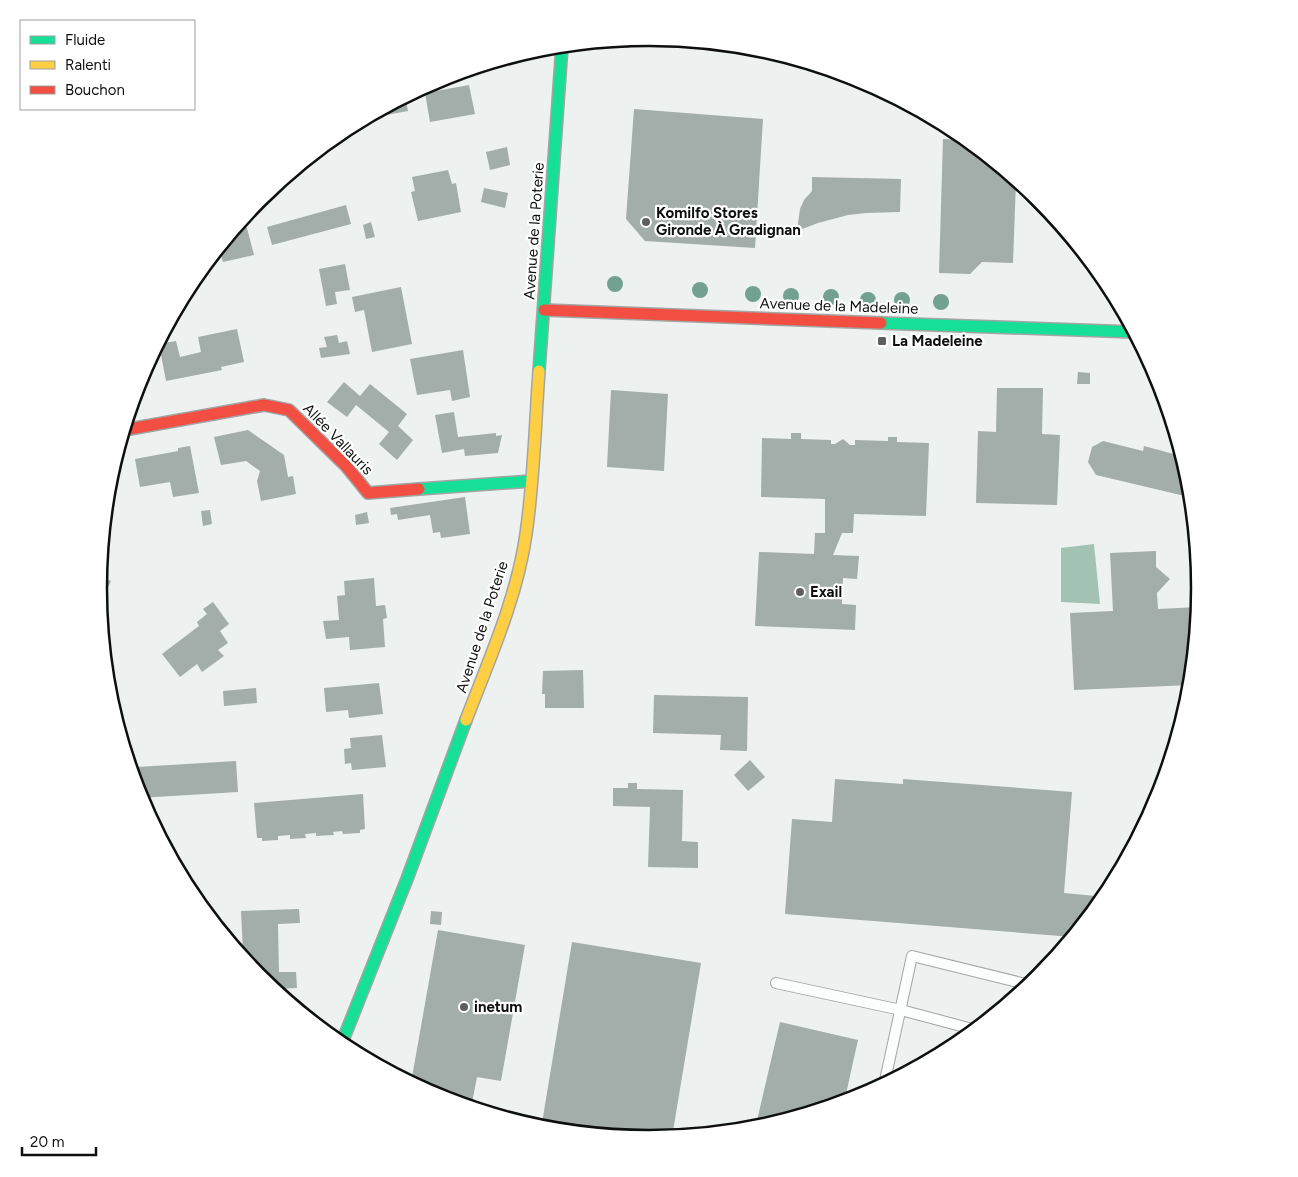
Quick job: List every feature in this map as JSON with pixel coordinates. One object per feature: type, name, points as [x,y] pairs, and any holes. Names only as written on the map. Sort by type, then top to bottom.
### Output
[{"type":"street","name":"Avenue de la Poterie","points":[[344,1036],[410,870],[502,624],[518,573],[526,535],[531,482],[561,54]]},
{"type":"street","name":"Avenue de la Madeleine","points":[[544,310],[1126,332]]},
{"type":"street","name":"Allée Vallauris","points":[[131,429],[264,405],[289,410],[348,467],[368,494],[531,482]]},
{"type":"lane","points":[[886,1076],[912,956],[1021,983]]},
{"type":"lane","points":[[776,983],[900,1010],[967,1028]]},
{"type":"shaded area","points":[[1094,544],[1100,604],[1061,602],[1061,548]]},
{"type":"building","points":[[469,85],[475,114],[430,122],[425,95],[433,92]]},
{"type":"building","points":[[406,103],[408,111],[385,115]]},
{"type":"building","points":[[634,109],[763,119],[755,248],[645,241],[626,219]]},
{"type":"building","points":[[943,139],[952,139],[979,158],[1016,189],[1013,263],[982,262],[970,274],[939,273]]},
{"type":"building","points":[[507,147],[510,165],[490,170],[486,152]]},
{"type":"building","points":[[448,170],[452,184],[456,183],[461,212],[418,221],[411,192],[415,191],[412,177]]},
{"type":"building","points":[[812,177],[901,179],[900,212],[848,215],[797,231],[800,209],[804,200],[812,191]]},
{"type":"building","points":[[484,188],[508,193],[505,208],[481,202]]},
{"type":"building","points":[[346,205],[351,224],[272,245],[267,227]]},
{"type":"building","points":[[371,222],[375,237],[366,239],[363,225]]},
{"type":"building","points":[[246,226],[254,255],[223,262],[221,255]]},
{"type":"building","points":[[345,264],[350,290],[335,292],[337,304],[326,306],[319,269]]},
{"type":"building","points":[[401,287],[412,344],[372,352],[364,310],[355,312],[352,297]]},
{"type":"building","points":[[237,329],[244,362],[221,367],[222,370],[166,381],[161,354],[166,343],[176,341],[180,357],[201,352],[198,337]]},
{"type":"building","points":[[337,335],[339,343],[347,341],[350,354],[321,358],[319,348],[327,347],[324,337]]},
{"type":"building","points":[[463,350],[470,397],[452,401],[450,390],[417,395],[410,359]]},
{"type":"building","points":[[1078,372],[1090,373],[1090,384],[1077,384]]},
{"type":"building","points":[[344,382],[360,396],[370,384],[407,414],[398,426],[413,440],[397,460],[379,444],[389,432],[356,405],[347,417],[327,402]]},
{"type":"building","points":[[997,388],[1043,388],[1042,434],[1060,435],[1057,505],[976,503],[978,431],[996,432]]},
{"type":"building","points":[[611,390],[668,394],[664,471],[607,467]]},
{"type":"building","points":[[454,412],[458,437],[496,433],[496,436],[502,435],[498,453],[465,456],[464,449],[442,453],[435,415]]},
{"type":"building","points":[[248,430],[284,455],[288,477],[293,476],[296,494],[261,501],[257,481],[260,471],[246,461],[221,465],[214,437]]},
{"type":"building","points":[[791,433],[801,433],[801,439],[831,440],[831,444],[835,444],[843,439],[850,445],[855,445],[855,440],[888,441],[888,437],[897,437],[897,442],[929,443],[926,516],[854,514],[853,533],[842,533],[833,555],[859,556],[857,579],[843,578],[842,604],[856,605],[855,630],[755,626],[759,552],[814,554],[815,533],[825,533],[825,499],[761,497],[762,438],[791,439]]},
{"type":"building","points":[[1103,441],[1143,451],[1144,446],[1174,454],[1183,496],[1096,475],[1088,462],[1092,447]]},
{"type":"building","points":[[190,446],[199,493],[173,497],[170,482],[140,487],[135,459],[178,451],[178,448]]},
{"type":"building","points":[[465,497],[470,534],[441,538],[440,532],[433,533],[430,515],[398,520],[397,514],[391,515],[390,508]]},
{"type":"building","points":[[210,510],[212,524],[203,526],[201,511]]},
{"type":"building","points":[[367,512],[369,523],[356,525],[355,515]]},
{"type":"building","points":[[1156,551],[1156,567],[1170,579],[1157,593],[1158,609],[1190,607],[1187,659],[1182,685],[1074,690],[1070,613],[1113,611],[1110,553]]},
{"type":"building","points":[[374,578],[376,606],[385,605],[387,618],[383,619],[385,647],[350,650],[349,637],[326,639],[323,621],[339,620],[337,596],[345,595],[344,581]]},
{"type":"building","points":[[107,579],[111,581],[107,590]]},
{"type":"building","points":[[213,602],[229,624],[220,631],[228,643],[218,650],[224,656],[202,672],[197,664],[180,677],[162,654],[199,626],[197,622],[207,614],[203,609]]},
{"type":"building","points":[[583,670],[584,708],[545,708],[545,694],[542,694],[543,671]]},
{"type":"building","points":[[379,683],[383,714],[349,718],[348,710],[326,712],[324,688]]},
{"type":"building","points":[[256,688],[257,703],[224,706],[223,691]]},
{"type":"building","points":[[654,695],[748,697],[747,751],[720,750],[721,735],[653,733]]},
{"type":"building","points":[[382,735],[386,767],[352,770],[351,763],[345,764],[344,749],[351,748],[350,738]]},
{"type":"building","points":[[750,760],[765,777],[748,791],[734,775]]},
{"type":"building","points":[[236,761],[238,792],[149,797],[137,767]]},
{"type":"building","points":[[835,779],[903,784],[903,779],[1072,792],[1064,893],[1096,896],[1065,936],[785,914],[792,819],[832,822]]},
{"type":"building","points":[[628,783],[637,783],[637,789],[683,790],[682,841],[698,842],[698,868],[648,867],[650,807],[613,806],[613,788],[628,788]]},
{"type":"building","points":[[363,794],[365,829],[360,830],[360,833],[343,834],[342,831],[333,832],[334,835],[316,836],[316,833],[305,834],[306,838],[290,839],[290,835],[278,836],[278,840],[262,841],[262,838],[257,838],[254,803]]},
{"type":"building","points":[[299,909],[300,923],[278,924],[279,972],[296,972],[297,988],[283,989],[243,948],[241,911]]},
{"type":"building","points":[[431,911],[442,912],[441,925],[430,924]]},
{"type":"building","points":[[438,930],[525,945],[501,1081],[477,1077],[472,1101],[412,1076]]},
{"type":"building","points":[[572,942],[701,963],[673,1130],[614,1130],[543,1120]]},
{"type":"building","points":[[780,1022],[858,1040],[846,1093],[823,1102],[757,1119]]},
{"type":"traffic: fast","points":[[539,371],[561,54]]},
{"type":"traffic: fast","points":[[881,323],[1126,332]]},
{"type":"traffic: fast","points":[[419,489],[531,481]]},
{"type":"traffic: fast","points":[[344,1037],[407,879],[466,720]]},
{"type":"traffic: slow","points":[[466,720],[509,605],[522,558],[531,493],[539,371]]},
{"type":"traffic: jam","points":[[544,310],[881,323]]},
{"type":"traffic: jam","points":[[131,429],[264,405],[289,410],[347,467],[368,493],[419,489]]},
{"type":"place","name":"Komilfo Stores Gironde À Gradignan","points":[[646,222]]},
{"type":"place","name":"La Madeleine","points":[[882,341]]},
{"type":"place","name":"Exail","points":[[800,592]]},
{"type":"place","name":"inetum","points":[[464,1007]]}]
